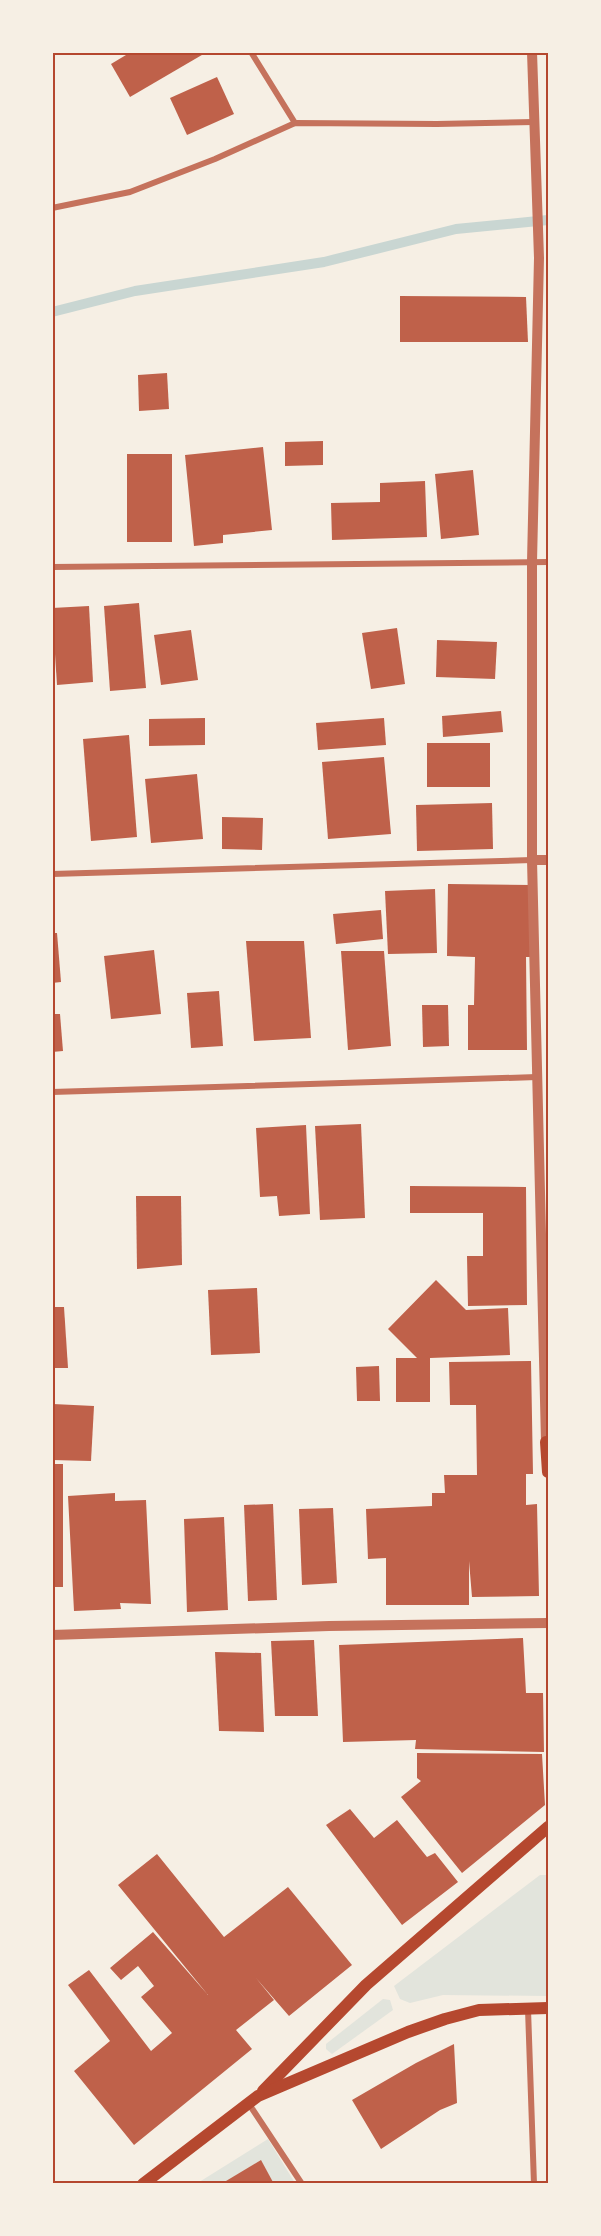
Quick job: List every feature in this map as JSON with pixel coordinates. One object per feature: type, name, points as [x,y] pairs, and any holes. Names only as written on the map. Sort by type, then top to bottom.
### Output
[{"type":"main road","points":[[547,1442],[549,1472]]},
{"type":"main road","points":[[143,2184],[254,2100],[366,1985],[549,1827]]},
{"type":"main road","points":[[254,2100],[408,2032],[445,2019],[479,2010],[549,2008]]},
{"type":"street","points":[[251,52],[295,123]]},
{"type":"street","points":[[532,52],[539,258],[532,562],[532,860],[547,1442]]},
{"type":"street","points":[[52,208],[130,192],[215,159],[295,123],[533,122]]},
{"type":"street","points":[[52,567],[549,562]]},
{"type":"street","points":[[52,874],[549,860]]},
{"type":"street","points":[[52,1092],[537,1077]]},
{"type":"street","points":[[52,1635],[329,1626],[549,1623]]},
{"type":"street","points":[[528,2009],[534,2184]]},
{"type":"street","points":[[254,2100],[302,2184]]},
{"type":"shaded area","points":[[540,1875],[548,1875],[548,1996],[443,1995],[410,2003],[400,1999],[394,1986]]},
{"type":"shaded area","points":[[383,1999],[390,2000],[393,2010],[332,2054],[326,2049],[326,2044]]},
{"type":"shaded area","points":[[268,2139],[295,2183],[196,2184]]},
{"type":"building","points":[[131,52],[207,52],[130,97],[111,64]]},
{"type":"building","points":[[217,77],[234,114],[187,135],[170,98]]},
{"type":"building","points":[[400,296],[526,297],[528,342],[400,342]]},
{"type":"building","points":[[167,373],[169,409],[139,411],[138,375]]},
{"type":"building","points":[[323,441],[323,465],[285,466],[285,442]]},
{"type":"building","points":[[263,447],[272,530],[223,535],[223,543],[194,546],[185,455]]},
{"type":"building","points":[[127,454],[172,454],[172,542],[127,542]]},
{"type":"building","points":[[473,470],[479,535],[441,539],[435,474]]},
{"type":"building","points":[[425,481],[427,537],[332,540],[331,503],[380,502],[380,483]]},
{"type":"building","points":[[139,603],[146,688],[110,691],[104,606]]},
{"type":"building","points":[[89,606],[93,682],[57,685],[52,608]]},
{"type":"building","points":[[397,628],[405,684],[371,689],[362,633]]},
{"type":"building","points":[[191,630],[198,680],[161,685],[154,635]]},
{"type":"building","points":[[437,640],[497,642],[495,679],[436,677]]},
{"type":"building","points":[[501,711],[503,732],[443,737],[442,716]]},
{"type":"building","points":[[205,718],[205,745],[149,746],[149,719]]},
{"type":"building","points":[[384,718],[386,745],[318,750],[316,723]]},
{"type":"building","points":[[129,735],[137,837],[91,841],[83,739]]},
{"type":"building","points":[[427,743],[490,743],[490,787],[427,787]]},
{"type":"building","points":[[384,757],[391,834],[328,839],[322,762]]},
{"type":"building","points":[[197,774],[203,839],[151,843],[145,779]]},
{"type":"building","points":[[492,803],[493,849],[417,851],[416,805]]},
{"type":"building","points":[[222,817],[263,818],[262,850],[222,849]]},
{"type":"building","points":[[448,884],[531,885],[531,957],[526,957],[527,1050],[468,1050],[468,1005],[474,1005],[475,957],[447,956]]},
{"type":"building","points":[[435,889],[437,953],[388,954],[385,891]]},
{"type":"building","points":[[381,910],[383,939],[336,944],[333,914]]},
{"type":"building","points":[[52,933],[57,933],[61,982],[52,983]]},
{"type":"building","points":[[246,941],[304,941],[311,1038],[254,1041]]},
{"type":"building","points":[[154,950],[161,1014],[111,1019],[104,956]]},
{"type":"building","points":[[341,951],[384,951],[391,1046],[348,1050]]},
{"type":"building","points":[[219,991],[223,1046],[191,1048],[187,993]]},
{"type":"building","points":[[422,1005],[448,1005],[449,1046],[423,1047]]},
{"type":"building","points":[[52,1014],[60,1014],[63,1051],[52,1052]]},
{"type":"building","points":[[361,1124],[365,1218],[320,1220],[315,1126]]},
{"type":"building","points":[[306,1125],[310,1214],[279,1216],[277,1196],[260,1197],[256,1128]]},
{"type":"building","points":[[410,1186],[526,1187],[527,1305],[468,1306],[467,1256],[483,1256],[483,1213],[410,1213]]},
{"type":"building","points":[[136,1196],[181,1196],[182,1265],[137,1269]]},
{"type":"building","points":[[436,1280],[466,1310],[508,1308],[510,1355],[430,1358],[430,1402],[396,1402],[396,1358],[417,1358],[388,1329]]},
{"type":"building","points":[[257,1288],[260,1353],[211,1355],[208,1290]]},
{"type":"building","points":[[52,1307],[64,1307],[68,1368],[52,1368]]},
{"type":"building","points":[[531,1361],[533,1474],[526,1474],[526,1505],[537,1504],[539,1596],[472,1597],[469,1561],[469,1605],[386,1605],[386,1558],[368,1559],[366,1509],[432,1506],[432,1493],[445,1493],[444,1475],[477,1475],[476,1405],[450,1405],[449,1362]]},
{"type":"building","points":[[379,1366],[380,1401],[357,1401],[356,1367]]},
{"type":"building","points":[[53,1404],[94,1406],[91,1461],[52,1460]]},
{"type":"building","points":[[52,1464],[63,1464],[63,1587],[52,1587]]},
{"type":"building","points":[[115,1493],[115,1501],[146,1500],[151,1604],[120,1603],[121,1609],[74,1611],[68,1496]]},
{"type":"building","points":[[273,1504],[277,1600],[248,1601],[244,1505]]},
{"type":"building","points":[[333,1508],[337,1583],[302,1585],[299,1509]]},
{"type":"building","points":[[224,1517],[228,1610],[187,1612],[184,1519]]},
{"type":"building","points":[[523,1638],[526,1693],[543,1693],[544,1752],[415,1749],[416,1740],[343,1742],[339,1645]]},
{"type":"building","points":[[314,1640],[318,1716],[275,1716],[271,1641]]},
{"type":"building","points":[[215,1652],[261,1653],[264,1732],[219,1731]]},
{"type":"building","points":[[417,1753],[542,1754],[545,1805],[462,1873],[401,1797],[421,1781],[417,1778]]},
{"type":"building","points":[[350,1809],[374,1838],[397,1820],[427,1857],[435,1853],[458,1882],[402,1925],[326,1825]]},
{"type":"building","points":[[157,1854],[224,1937],[288,1887],[352,1965],[289,2016],[256,1978],[274,2000],[236,2030],[252,2049],[134,2145],[74,2071],[110,2041],[68,1985],[89,1970],[151,2051],[172,2033],[141,1997],[154,1986],[138,1966],[121,1980],[110,1968],[153,1932],[208,1995],[118,1885]]},
{"type":"building","points":[[454,2044],[457,2103],[440,2110],[381,2149],[352,2100]]},
{"type":"building","points":[[261,2160],[274,2184],[221,2184]]},
{"type":"waterway","points":[[52,312],[135,291],[324,262],[456,229],[548,220]]}]
